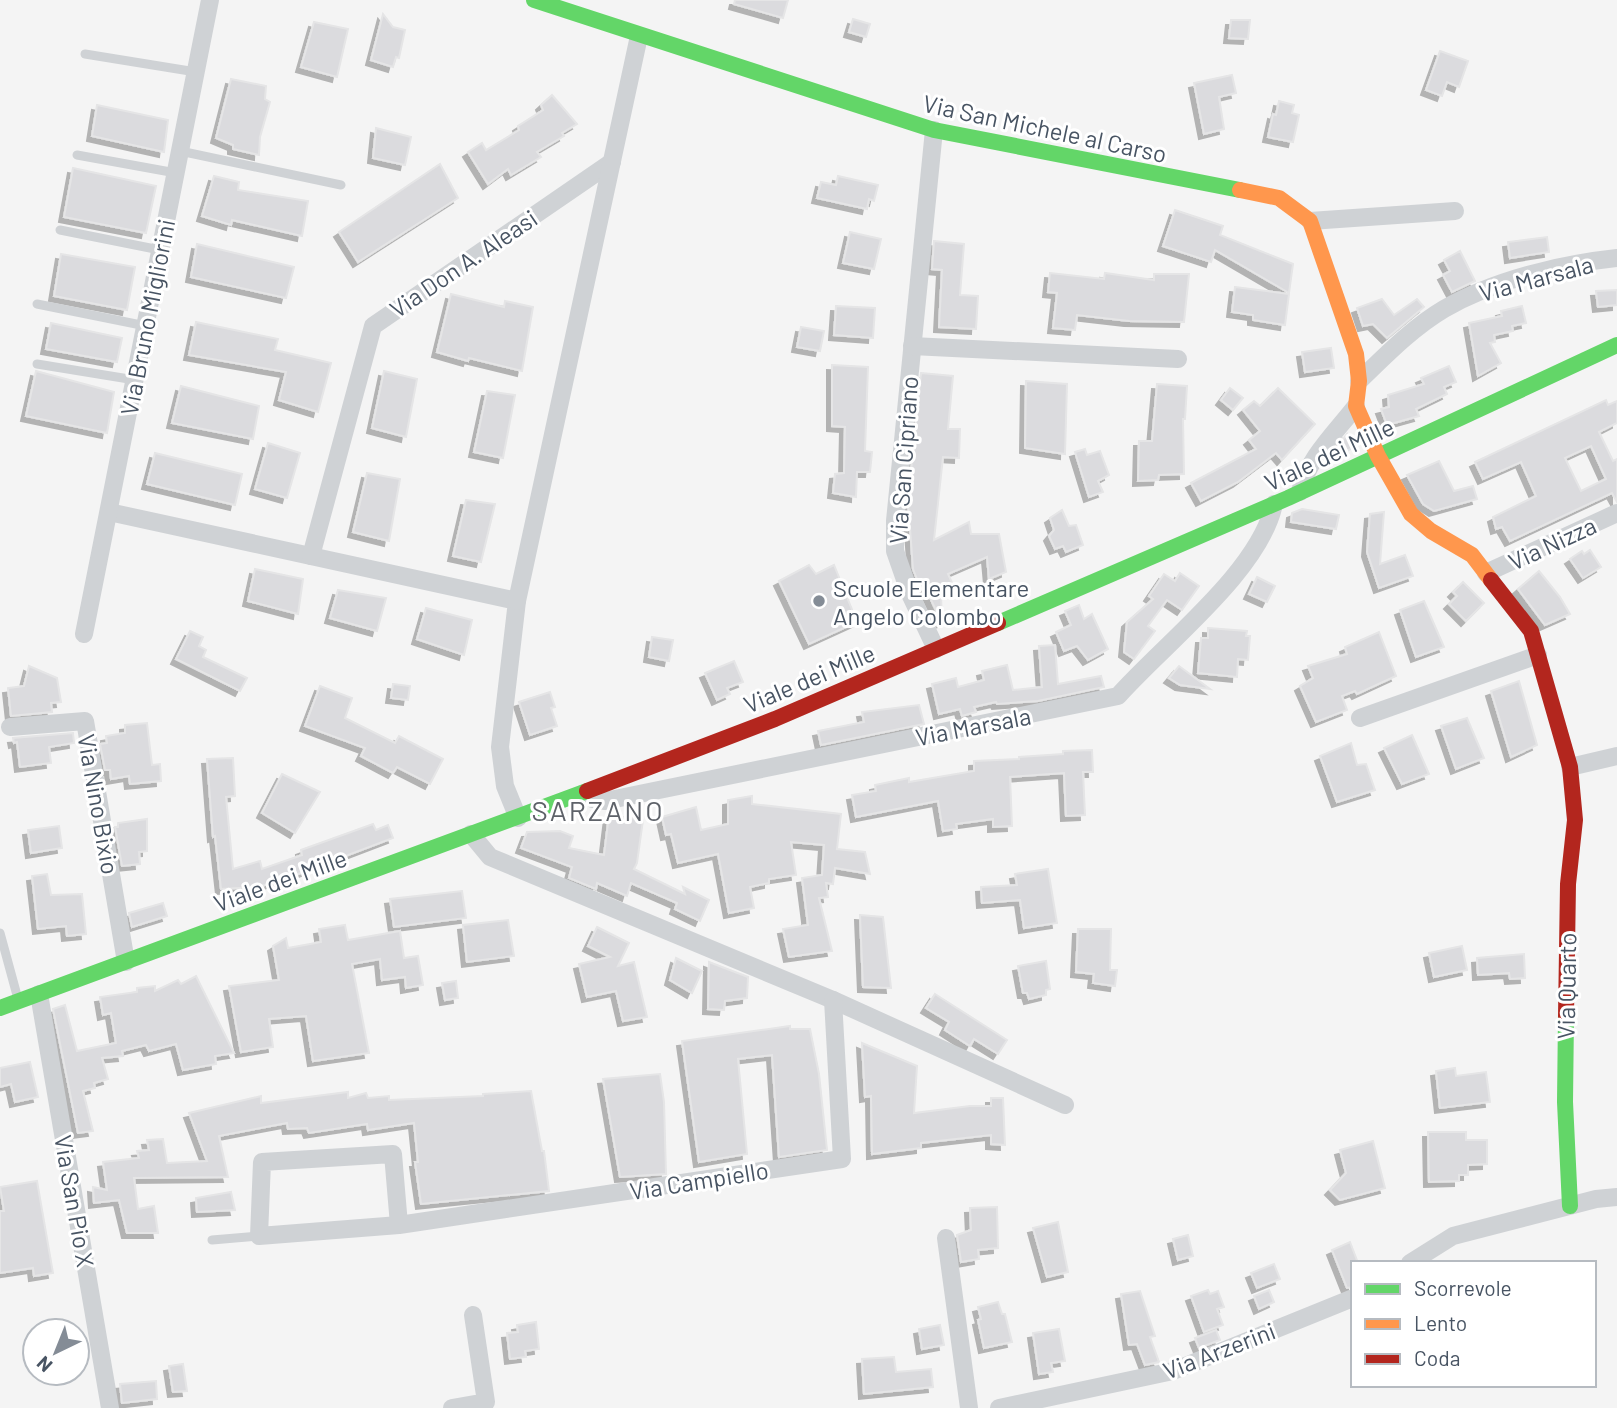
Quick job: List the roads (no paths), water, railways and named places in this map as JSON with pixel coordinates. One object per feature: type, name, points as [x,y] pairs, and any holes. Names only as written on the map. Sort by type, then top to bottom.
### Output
[{"type":"street","name":"Via Bruno Migliorini","points":[[84,634],[210,0]]},
{"type":"street","name":"Via San Michele al Carso","points":[[534,0],[934,130],[1279,198],[1310,222]]},
{"type":"street","points":[[518,818],[505,786],[500,747],[517,601],[639,36]]},
{"type":"street","name":"Via San Cipriano","points":[[934,130],[895,521],[895,551],[910,594],[936,649]]},
{"type":"street","name":"Via Don A. Aleasi","points":[[311,556],[373,326],[612,162]]},
{"type":"street","points":[[1300,492],[1303,478],[1314,460],[1356,406],[1359,382],[1356,354],[1310,222],[1455,211]]},
{"type":"street","name":"Via Marsala","points":[[1359,382],[1399,343],[1442,310],[1484,288],[1587,261],[1617,258]]},
{"type":"street","name":"Viale dei Mille","points":[[0,1008],[518,818],[775,719],[1274,504],[1617,345]]},
{"type":"street","name":"Via San Cipriano","points":[[912,346],[1178,359]]},
{"type":"street","points":[[1356,406],[1378,456]]},
{"type":"street","name":"Via Quarto","points":[[1378,456],[1411,514],[1431,531],[1472,555],[1531,631],[1570,767],[1575,820],[1566,960],[1565,1102],[1570,1206]]},
{"type":"street","name":"Via Marsala","points":[[584,793],[593,799],[605,801],[1118,696],[1226,586],[1264,535],[1274,504]]},
{"type":"street","points":[[109,512],[517,601]]},
{"type":"street","name":"Via Nizza","points":[[1486,573],[1617,513]]},
{"type":"street","points":[[1360,719],[1538,655]]},
{"type":"street","name":"Via Nino Bixio","points":[[10,727],[85,721],[126,962]]},
{"type":"street","points":[[1570,767],[1617,756]]},
{"type":"street","points":[[471,834],[490,857],[833,1000],[1065,1105]]},
{"type":"street","name":"Via San Pio X","points":[[39,994],[110,1408]]},
{"type":"street","name":"Via Campiello","points":[[260,1236],[399,1225],[842,1159],[833,1000]]},
{"type":"street","points":[[260,1236],[262,1162],[393,1154],[399,1225]]},
{"type":"street","points":[[1413,1261],[1453,1236],[1570,1206],[1617,1198]]},
{"type":"street","points":[[946,1238],[969,1408]]},
{"type":"street","name":"Via Arzerini","points":[[999,1408],[1173,1371],[1351,1299]]},
{"type":"street","points":[[452,1408],[486,1402],[473,1315]]},
{"type":"lane","points":[[85,54],[196,72]]},
{"type":"lane","points":[[180,151],[341,185]]},
{"type":"lane","points":[[77,155],[176,173]]},
{"type":"lane","points":[[60,230],[160,250]]},
{"type":"lane","points":[[37,304],[146,326]]},
{"type":"lane","points":[[37,364],[135,380]]},
{"type":"lane","points":[[0,933],[18,1001]]},
{"type":"lane","points":[[212,1240],[260,1236]]},
{"type":"place","name":"Scuole Elementare Angelo Colombo","points":[[819,601]]},
{"type":"district","name":"SARZANO","points":[[598,810]]}]
